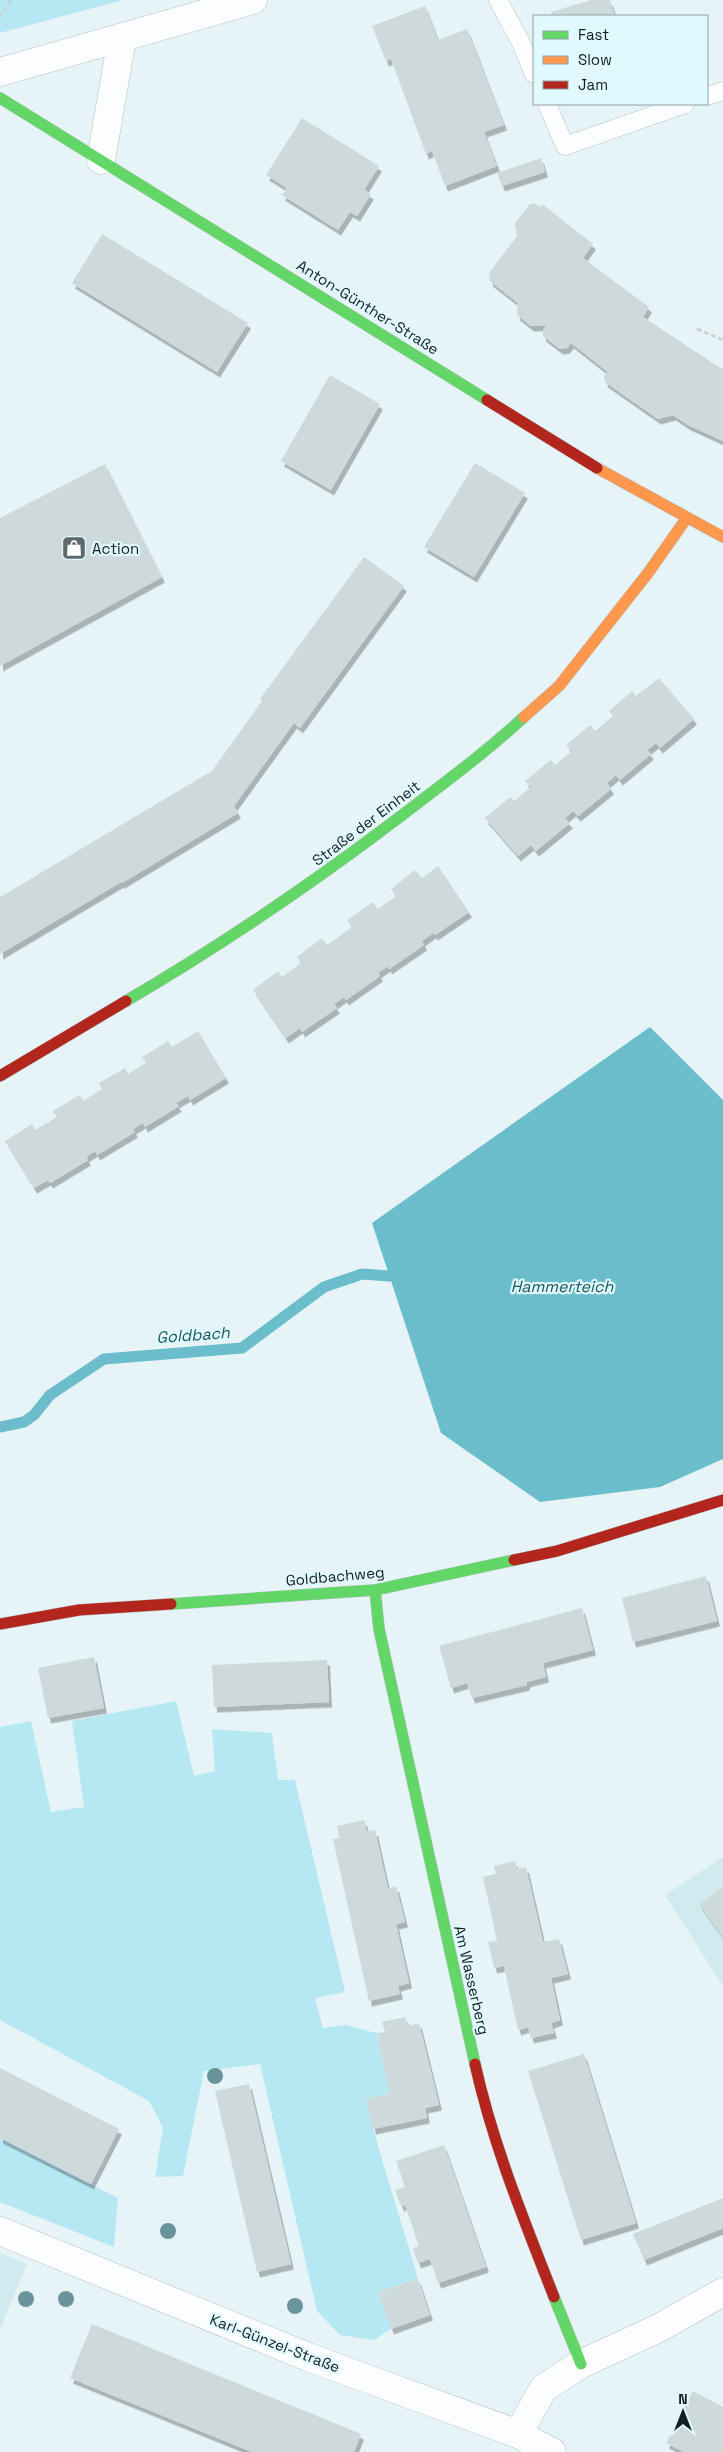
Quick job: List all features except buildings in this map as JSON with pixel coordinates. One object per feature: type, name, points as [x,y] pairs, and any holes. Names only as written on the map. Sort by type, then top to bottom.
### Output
[{"type":"street","points":[[0,72],[253,0]]},
{"type":"street","points":[[101,160],[122,38]]},
{"type":"street","name":"Anton-Günther-Straße","points":[[0,98],[221,232],[566,448],[686,519],[723,537]]},
{"type":"street","name":"Straße der Einheit","points":[[0,1076],[208,951],[325,873],[487,751],[559,686],[648,573],[686,519]]},
{"type":"street","name":"Goldbachweg","points":[[0,1624],[79,1610],[375,1590],[557,1551],[723,1500]]},
{"type":"street","name":"Am Wasserberg","points":[[375,1590],[379,1629],[486,2113],[511,2188],[582,2364]]},
{"type":"street","name":"Karl-Günzel-Straße","points":[[0,2231],[308,2357],[518,2434],[552,2452]]},
{"type":"street","points":[[518,2434],[543,2389],[582,2364],[659,2328],[723,2292]]},
{"type":"lane","points":[[498,0],[520,41],[533,72]]},
{"type":"lane","points":[[708,96],[723,90]]},
{"type":"lane","points":[[547,105],[565,146],[683,105]]},
{"type":"path","points":[[0,17],[11,0]]},
{"type":"path","points":[[697,329],[723,340]]},
{"type":"shaded area","points":[[0,0],[123,0],[0,33]]},
{"type":"shaded area","points":[[176,1701],[194,1776],[215,1771],[212,1729],[272,1733],[278,1780],[295,1780],[345,1992],[315,1998],[323,2028],[346,2025],[376,2033],[390,2093],[366,2099],[418,2279],[378,2292],[391,2329],[374,2340],[340,2335],[317,2311],[260,2064],[204,2071],[183,2176],[155,2177],[163,2128],[149,2101],[0,2020],[0,1727],[31,1721],[51,1812],[84,1807],[72,1721]]},
{"type":"shaded area","points":[[723,1857],[723,1986],[665,1895]]},
{"type":"shaded area","points":[[0,2138],[118,2198],[114,2247],[0,2202]]},
{"type":"shaded area","points":[[0,2253],[27,2264],[0,2330]]},
{"type":"water","name":"Hammerteich","points":[[650,1027],[723,1100],[723,1459],[660,1487],[540,1502],[441,1433],[372,1223]]},
{"type":"waterway","name":"Goldbach","points":[[0,1427],[24,1422],[34,1415],[50,1395],[104,1359],[242,1348],[324,1287],[362,1274],[389,1276]]},
{"type":"traffic: fast","points":[[0,98],[487,400]]},
{"type":"traffic: fast","points":[[126,1001],[230,937],[331,868],[462,770],[524,717]]},
{"type":"traffic: fast","points":[[171,1604],[375,1590],[514,1560]]},
{"type":"traffic: fast","points":[[375,1590],[379,1629],[475,2064]]},
{"type":"traffic: fast","points":[[554,2297],[581,2364]]},
{"type":"traffic: slow","points":[[597,468],[723,537]]},
{"type":"traffic: slow","points":[[524,717],[559,686],[648,573],[686,519]]},
{"type":"traffic: jam","points":[[487,400],[597,468]]},
{"type":"traffic: jam","points":[[0,1076],[126,1001]]},
{"type":"traffic: jam","points":[[514,1560],[557,1551],[723,1500]]},
{"type":"traffic: jam","points":[[0,1624],[79,1610],[171,1604]]},
{"type":"traffic: jam","points":[[475,2064],[500,2153],[554,2297]]},
{"type":"place","name":"Action","points":[[74,548]]}]
